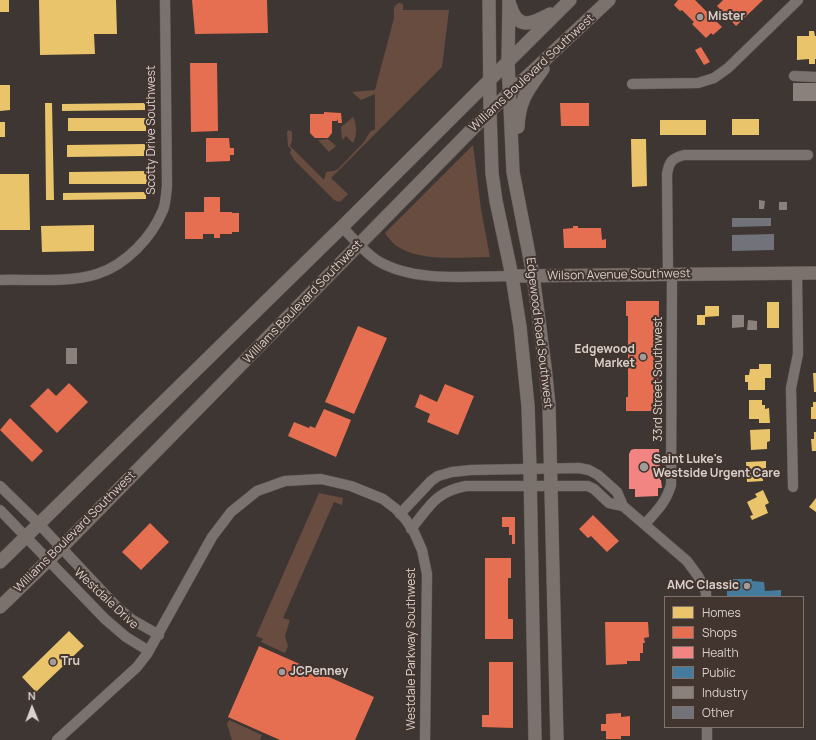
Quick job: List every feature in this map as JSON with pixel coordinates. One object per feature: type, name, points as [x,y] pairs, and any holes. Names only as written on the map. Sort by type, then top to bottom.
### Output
[{"type":"main road","name":"Edgewood Road Southwest","points":[[489,0],[489,81],[492,173],[496,201],[512,276],[525,368],[531,486],[535,740]]},
{"type":"main road","name":"Edgewood Road Southwest","points":[[509,0],[508,62],[513,172],[533,275],[549,404],[557,740]]},
{"type":"main road","points":[[509,0],[517,20],[525,23],[533,23],[567,3]]},
{"type":"main road","name":"Williams Boulevard Southwest","points":[[0,607],[61,548],[490,111],[609,0]]},
{"type":"main road","name":"Williams Boulevard Southwest","points":[[0,562],[342,227],[567,3]]},
{"type":"main road","points":[[513,172],[518,116],[522,100],[563,43]]},
{"type":"main road","name":"Wilson Avenue Southwest","points":[[512,276],[816,273]]},
{"type":"street","name":"Scotty Drive Southwest","points":[[0,280],[71,279],[98,274],[121,262],[140,246],[153,228],[163,209],[167,186],[165,0]]},
{"type":"street","points":[[632,84],[698,83],[714,78],[728,68],[798,0]]},
{"type":"street","points":[[794,76],[816,77]]},
{"type":"street","name":"33rd Street Southwest","points":[[645,524],[666,500],[671,485],[670,274],[667,174],[669,165],[675,157],[684,155],[808,155]]},
{"type":"street","name":"Wilson Avenue Southwest","points":[[342,227],[377,261],[400,270],[421,276],[512,276]]},
{"type":"street","points":[[793,487],[791,388],[798,354],[797,273]]},
{"type":"street","points":[[400,514],[425,486],[438,476],[452,472],[471,470],[579,468],[589,470],[598,475],[618,492],[623,506]]},
{"type":"street","name":"Westdale Parkway Southwest","points":[[57,740],[137,667],[149,651],[216,532],[231,512],[257,491],[285,481],[321,479],[351,486],[383,499],[400,514],[411,529],[422,550],[427,574],[425,740]]},
{"type":"street","name":"Westdale Drive","points":[[0,486],[39,524],[116,606],[131,619],[158,635]]},
{"type":"street","points":[[411,529],[436,498],[453,488],[466,486],[588,486],[594,489],[609,503],[623,506],[686,561],[698,576],[706,592],[706,596]]},
{"type":"street","name":"Westdale Drive","points":[[0,510],[110,624],[126,637],[149,651]]},
{"type":"street","points":[[707,728],[707,740]]},
{"type":"shaded area","points":[[399,3],[403,4],[403,10],[449,10],[442,67],[331,178],[348,194],[340,202],[334,200],[295,161],[290,153],[291,149],[288,146],[287,132],[289,130],[292,132],[292,141],[290,146],[324,180],[326,172],[338,169],[364,142],[370,132],[375,129],[375,94],[361,100],[352,92],[375,90],[394,18],[394,7]]},
{"type":"shaded area","points":[[353,117],[356,130],[353,143],[346,136],[342,140],[341,127]]},
{"type":"shaded area","points":[[328,139],[336,146],[329,152],[318,140]]},
{"type":"shaded area","points":[[473,145],[481,209],[490,257],[439,258],[414,254],[393,243],[385,233]]},
{"type":"shaded area","points":[[319,493],[343,498],[342,505],[334,502],[283,618],[290,620],[285,636],[288,646],[285,653],[261,642],[263,639],[256,636]]},
{"type":"shaded area","points":[[229,720],[262,735],[260,740],[232,740],[227,724]]},
{"type":"building: Homes","points":[[0,0],[9,0],[9,12],[0,12]]},
{"type":"building: Homes","points":[[39,0],[116,0],[117,34],[94,34],[95,54],[40,55]]},
{"type":"building: Homes","points":[[809,31],[814,31],[816,36],[815,64],[809,64],[809,59],[797,60],[797,36],[809,36]]},
{"type":"building: Homes","points":[[0,85],[10,85],[10,110],[0,111]]},
{"type":"building: Homes","points":[[45,103],[52,103],[54,200],[46,200]]},
{"type":"building: Homes","points":[[145,103],[145,110],[62,111],[62,104]]},
{"type":"building: Homes","points":[[68,118],[146,118],[146,131],[68,131]]},
{"type":"building: Homes","points":[[732,119],[759,119],[759,135],[732,135]]},
{"type":"building: Homes","points":[[660,120],[706,120],[706,135],[660,135]]},
{"type":"building: Homes","points":[[0,122],[5,122],[5,137],[0,137]]},
{"type":"building: Homes","points":[[631,139],[646,139],[647,186],[632,187]]},
{"type":"building: Homes","points":[[145,144],[145,156],[67,157],[67,145]]},
{"type":"building: Homes","points":[[147,171],[147,184],[69,184],[69,172]]},
{"type":"building: Homes","points":[[0,174],[29,174],[30,230],[0,230]]},
{"type":"building: Homes","points":[[146,192],[146,199],[63,200],[63,193]]},
{"type":"building: Homes","points":[[94,225],[94,251],[42,252],[41,226]]},
{"type":"building: Homes","points":[[767,302],[779,302],[779,328],[767,328]]},
{"type":"building: Homes","points":[[705,306],[719,306],[719,316],[705,317],[705,325],[697,325],[697,315],[705,315]]},
{"type":"building: Homes","points":[[759,364],[771,364],[771,378],[765,378],[765,390],[748,390],[748,382],[745,382],[745,375],[749,375],[750,369],[759,369]]},
{"type":"building: Homes","points":[[813,373],[816,373],[816,392],[814,392]]},
{"type":"building: Homes","points":[[749,400],[762,400],[762,405],[765,405],[765,409],[769,408],[770,423],[759,423],[759,419],[749,419]]},
{"type":"building: Homes","points":[[813,402],[816,402],[816,419],[811,419],[811,407],[813,407]]},
{"type":"building: Homes","points":[[770,429],[770,441],[767,442],[767,449],[751,450],[750,430]]},
{"type":"building: Homes","points":[[814,432],[816,432],[816,451],[812,451],[811,439],[814,439]]},
{"type":"building: Homes","points":[[766,461],[766,474],[763,474],[763,481],[747,482],[746,462]]},
{"type":"building: Homes","points":[[763,490],[769,503],[765,505],[768,513],[752,520],[750,516],[753,515],[747,502],[757,497],[755,494]]},
{"type":"building: Homes","points":[[816,498],[816,512],[809,507]]},
{"type":"building: Homes","name":"Tru","points":[[69,631],[84,646],[36,692],[22,677]]},
{"type":"building: Shops","points":[[192,0],[267,0],[268,33],[195,34]]},
{"type":"building: Shops","name":"Mister","points":[[678,0],[695,0],[722,27],[713,35],[711,33],[706,38],[692,24],[694,22],[682,10],[680,11],[674,5]]},
{"type":"building: Shops","points":[[723,0],[763,0],[736,26],[717,6]]},
{"type":"building: Shops","points":[[701,47],[710,62],[704,65],[695,50]]},
{"type":"building: Shops","points":[[190,63],[217,63],[218,131],[191,132]]},
{"type":"building: Shops","points":[[560,103],[589,103],[589,126],[561,126]]},
{"type":"building: Shops","points":[[324,112],[341,113],[342,123],[338,123],[338,119],[337,121],[332,121],[332,133],[328,138],[315,138],[310,133],[310,114],[324,114]]},
{"type":"building: Shops","points":[[206,138],[229,138],[230,148],[234,148],[234,155],[230,155],[230,161],[206,162]]},
{"type":"building: Shops","points":[[204,197],[220,197],[220,212],[239,213],[239,232],[232,232],[232,234],[220,234],[220,238],[214,238],[214,234],[203,234],[203,239],[185,239],[185,212],[204,212]]},
{"type":"building: Shops","points":[[573,226],[578,226],[578,228],[601,228],[602,240],[606,239],[606,248],[564,248],[563,229],[573,228]]},
{"type":"building: Shops","name":"Edgewood Market","points":[[626,301],[659,301],[658,411],[626,411],[626,397],[628,397],[628,316],[626,316]]},
{"type":"building: Shops","points":[[358,326],[387,338],[354,414],[325,402]]},
{"type":"building: Shops","points":[[69,383],[88,402],[57,433],[30,406],[48,388],[56,396]]},
{"type":"building: Shops","points":[[445,384],[474,396],[458,435],[427,422],[430,414],[415,407],[420,394],[437,402]]},
{"type":"building: Shops","points":[[324,409],[351,420],[336,457],[288,436],[294,422],[309,428],[310,426],[315,428]]},
{"type":"building: Shops","points":[[10,418],[43,451],[32,462],[0,430]]},
{"type":"building: Shops","points":[[593,515],[619,541],[607,552],[591,536],[588,538],[579,529]]},
{"type":"building: Shops","points":[[502,517],[515,517],[515,544],[512,544],[512,535],[509,535],[509,527],[502,527]]},
{"type":"building: Shops","points":[[150,523],[169,542],[141,570],[122,552]]},
{"type":"building: Shops","points":[[485,558],[511,558],[511,578],[508,578],[508,619],[513,619],[513,639],[485,639]]},
{"type":"building: Shops","points":[[605,622],[648,622],[649,637],[644,638],[645,643],[643,643],[643,653],[640,653],[640,661],[627,661],[627,664],[606,665]]},
{"type":"building: Shops","name":"JCPenney","points":[[259,646],[374,697],[355,740],[280,740],[228,717]]},
{"type":"building: Shops","points":[[489,662],[513,662],[513,728],[482,727],[482,715],[489,715]]},
{"type":"building: Shops","points":[[621,713],[621,717],[630,716],[630,736],[621,736],[621,739],[606,739],[606,731],[601,731],[601,724],[606,724],[606,714]]},
{"type":"building: Health","name":"Saint Luke's Westside Urgent Care","points":[[659,449],[660,480],[662,488],[658,488],[658,496],[635,497],[635,489],[629,489],[629,454],[631,450]]},
{"type":"building: Public","name":"AMC Classic","points":[[730,579],[752,579],[752,581],[764,582],[765,591],[781,590],[781,596],[727,596],[727,591],[730,591]]},
{"type":"building: Industry","points":[[793,83],[816,83],[816,101],[793,101]]},
{"type":"building: Industry","points":[[759,200],[765,201],[764,209],[759,209]]},
{"type":"building: Industry","points":[[779,202],[787,202],[787,210],[779,210]]},
{"type":"building: Industry","points":[[732,315],[744,315],[744,327],[732,328]]},
{"type":"building: Industry","points":[[748,320],[757,321],[757,330],[747,330]]},
{"type":"building: Industry","points":[[66,348],[77,348],[77,364],[66,364]]},
{"type":"building: Other","points":[[732,218],[771,218],[771,226],[732,227]]},
{"type":"building: Other","points":[[774,234],[774,250],[732,251],[732,235]]},
{"type":"place","name":"Mister","points":[[700,17]]},
{"type":"place","name":"Edgewood Market","points":[[643,357]]},
{"type":"place","name":"Saint Luke's Westside Urgent Care","points":[[644,467]]},
{"type":"place","name":"AMC Classic","points":[[747,586]]},
{"type":"place","name":"Tru","points":[[53,662]]},
{"type":"place","name":"JCPenney","points":[[282,672]]}]
